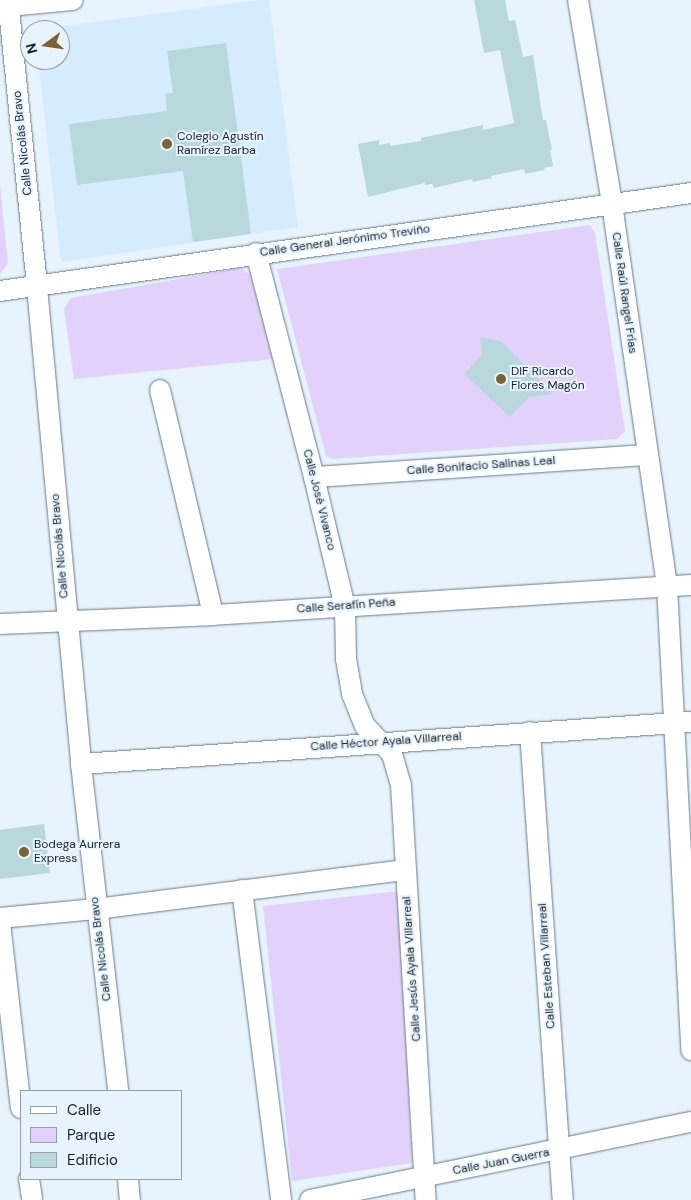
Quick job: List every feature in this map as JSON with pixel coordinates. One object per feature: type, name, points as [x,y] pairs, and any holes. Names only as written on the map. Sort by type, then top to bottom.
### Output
[{"type":"street","points":[[6,4],[73,0]]},
{"type":"street","name":"Calle Raúl Rangel Frías","points":[[578,0],[612,204],[667,586],[683,723],[691,1050]]},
{"type":"street","name":"Calle Nicolás Bravo","points":[[6,4],[37,287],[80,764],[118,1090]]},
{"type":"street","name":"Calle General Jerónimo Treviño","points":[[0,290],[37,287],[256,253],[691,193]]},
{"type":"street","name":"Calle José Vivanco","points":[[256,253],[345,606],[346,660],[352,694],[365,726],[382,742]]},
{"type":"street","points":[[160,390],[213,615]]},
{"type":"street","name":"Calle Bonifacio Salinas Leal","points":[[314,477],[647,455]]},
{"type":"street","name":"Calle Serafín Peña","points":[[0,624],[213,615],[691,585]]},
{"type":"street","name":"Calle Héctor Ayala Villarreal","points":[[80,764],[683,723]]},
{"type":"street","name":"Calle Esteban Villarreal","points":[[530,732],[563,1200]]},
{"type":"street","name":"Calle Jesús Ayala Villarreal","points":[[382,742],[392,754],[401,784],[426,1200]]},
{"type":"street","points":[[0,918],[96,909],[406,870]]},
{"type":"street","points":[[242,890],[281,1200]]},
{"type":"street","points":[[0,922],[20,1099]]},
{"type":"street","name":"Calle Juan Guerra","points":[[310,1200],[691,1122]]},
{"type":"street","points":[[128,1180],[130,1200]]},
{"type":"shaded area","name":"Colegio Agustín Ramírez Barba","points":[[269,0],[298,227],[61,262],[39,70],[70,70],[70,25]]},
{"type":"green space","points":[[0,184],[8,263],[0,274]]},
{"type":"green space","points":[[590,225],[595,233],[625,431],[617,439],[333,459],[326,456],[277,269]]},
{"type":"green space","points":[[240,268],[250,274],[273,359],[74,379],[64,309],[71,298]]},
{"type":"green space","points":[[399,891],[412,1163],[292,1181],[263,906]]},
{"type":"building","points":[[474,0],[505,0],[509,21],[515,20],[523,57],[533,55],[543,120],[546,120],[552,150],[550,150],[553,166],[544,168],[545,170],[525,174],[524,169],[491,176],[492,178],[473,182],[472,179],[434,188],[432,184],[425,185],[425,183],[368,197],[358,144],[379,140],[379,145],[390,143],[390,146],[421,141],[421,138],[483,125],[483,130],[514,123],[500,50],[484,53]]},
{"type":"building","points":[[226,43],[251,234],[193,242],[183,171],[77,185],[69,124],[167,111],[165,94],[173,93],[167,51]]},
{"type":"building","name":"DIF Ricardo Flores Magón","points":[[480,337],[501,341],[553,394],[529,397],[510,417],[464,374],[482,355]]},
{"type":"building","name":"Bodega Aurrera Express","points":[[44,824],[50,873],[0,879],[0,830]]},
{"type":"place","name":"Colegio Agustín Ramírez Barba","points":[[167,144]]},
{"type":"place","name":"DIF Ricardo Flores Magón","points":[[501,379]]},
{"type":"place","name":"Bodega Aurrera Express","points":[[24,852]]}]
